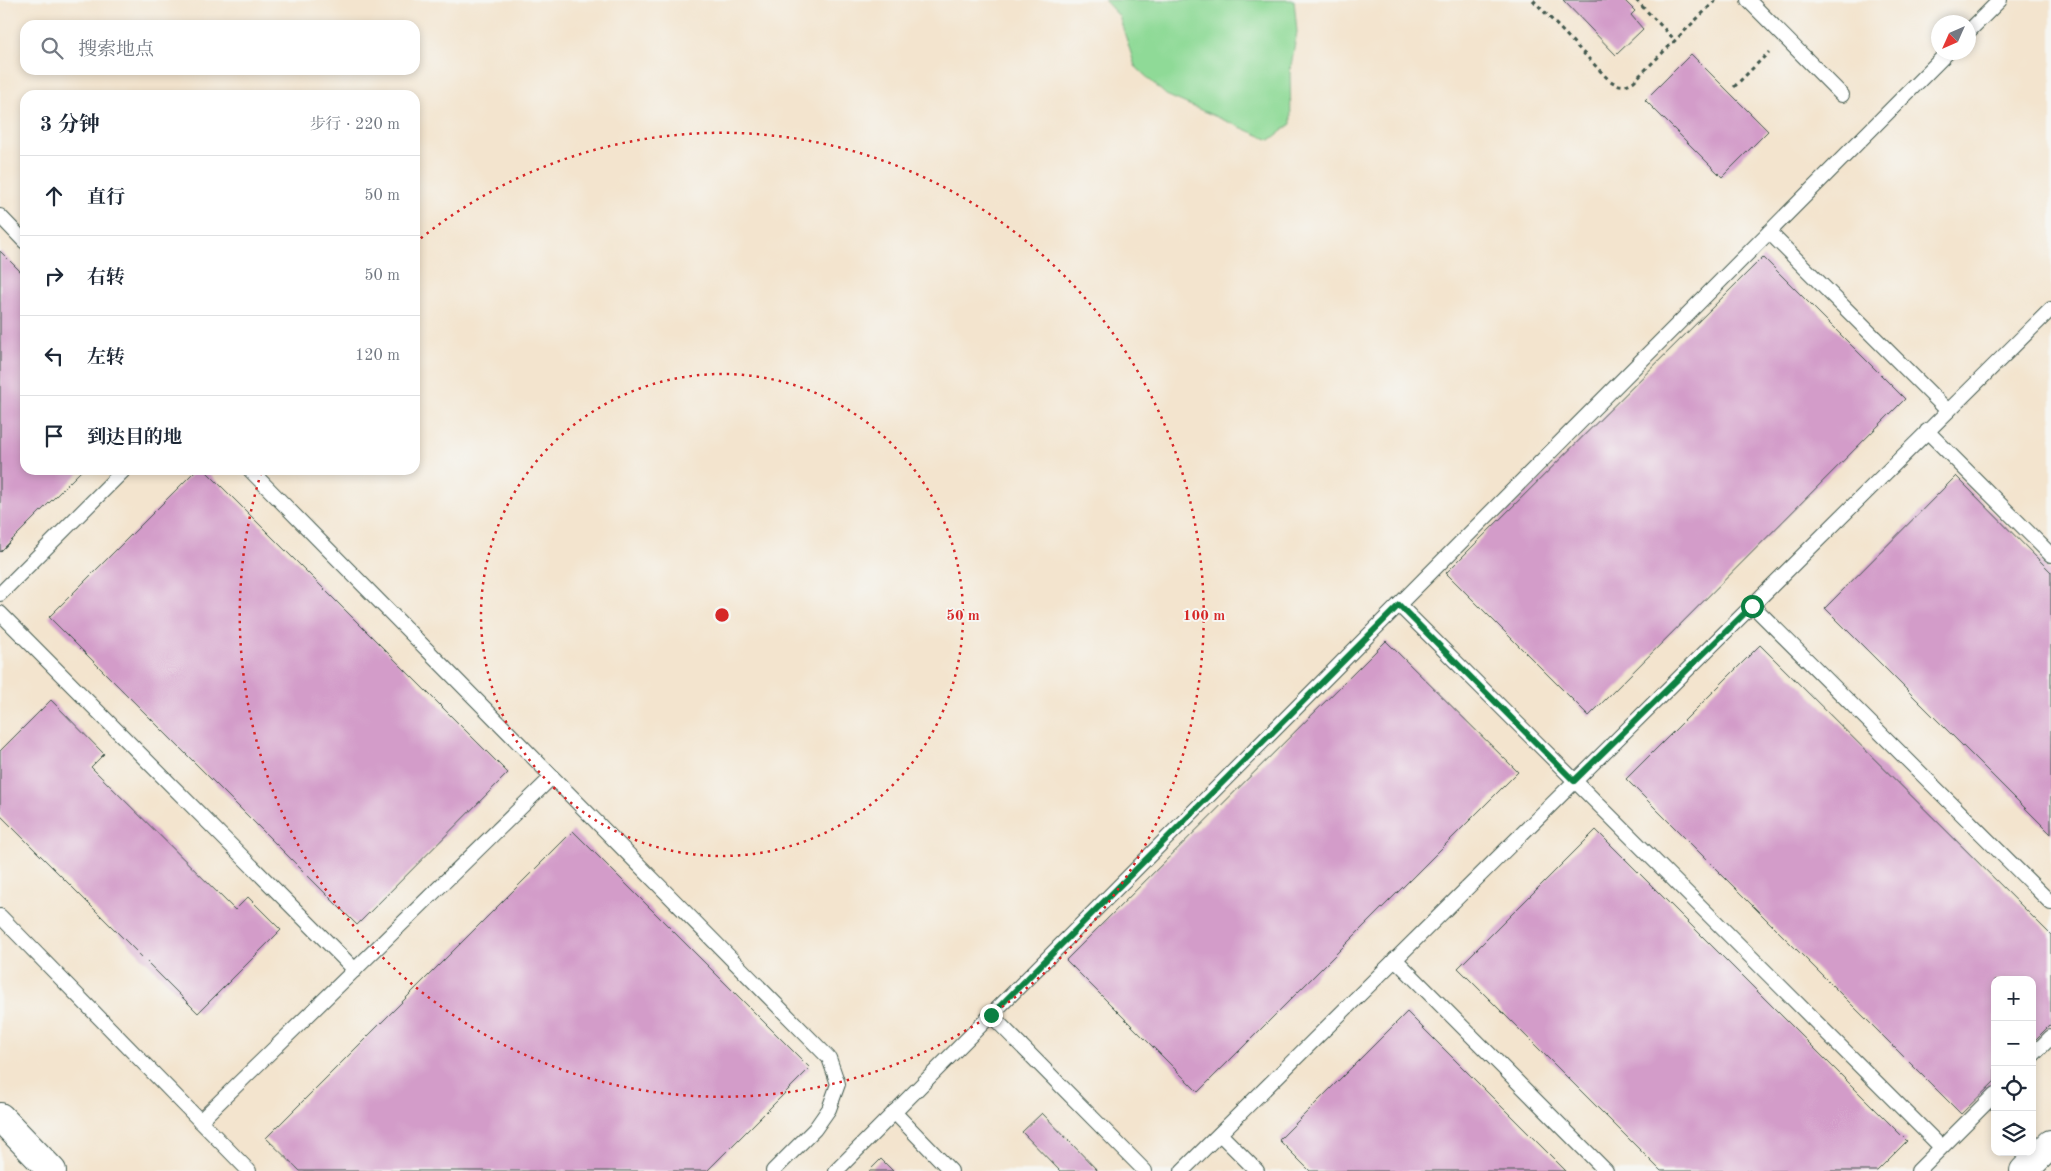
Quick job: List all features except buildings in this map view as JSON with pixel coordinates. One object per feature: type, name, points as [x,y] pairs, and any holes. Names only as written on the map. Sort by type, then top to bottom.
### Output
[{"type":"main road","points":[[0,1118],[52,1171]]},
{"type":"main road","points":[[2024,1171],[2051,1144]]},
{"type":"lane","points":[[1748,0],[1842,95]]},
{"type":"lane","points":[[1976,24],[2000,0]]},
{"type":"lane","points":[[836,1171],[1940,60]]},
{"type":"lane","points":[[0,216],[20,237]]},
{"type":"lane","points":[[1769,232],[1948,411]]},
{"type":"lane","points":[[1182,1171],[2051,309]]},
{"type":"lane","points":[[1928,431],[2051,555]]},
{"type":"lane","points":[[0,594],[119,475]]},
{"type":"lane","points":[[255,475],[829,1058],[838,1084],[830,1110],[815,1129],[773,1171]]},
{"type":"lane","points":[[1399,605],[1941,1147]]},
{"type":"lane","points":[[1752,606],[2051,903]]},
{"type":"lane","points":[[0,613],[354,970]]},
{"type":"lane","points":[[200,1121],[552,777]]},
{"type":"lane","points":[[0,916],[249,1171]]},
{"type":"lane","points":[[1395,959],[1606,1171]]},
{"type":"lane","points":[[991,1015],[1145,1171]]},
{"type":"lane","points":[[2036,1052],[2051,1037]]},
{"type":"lane","points":[[1918,1171],[1991,1098]]},
{"type":"lane","points":[[894,1112],[951,1171]]},
{"type":"lane","points":[[1220,1134],[1257,1171]]},
{"type":"path","points":[[1533,0],[1608,79],[1617,86],[1627,86],[1634,82],[1716,0]]},
{"type":"path","points":[[1636,0],[1675,40]]},
{"type":"path","points":[[1734,87],[1784,37]]},
{"type":"green space","points":[[1104,0],[1294,0],[1297,32],[1290,71],[1291,124],[1270,140],[1166,95],[1135,66],[1119,16]]},
{"type":"route","points":[[991,1015],[1399,605],[1574,781],[1752,606]]}]
